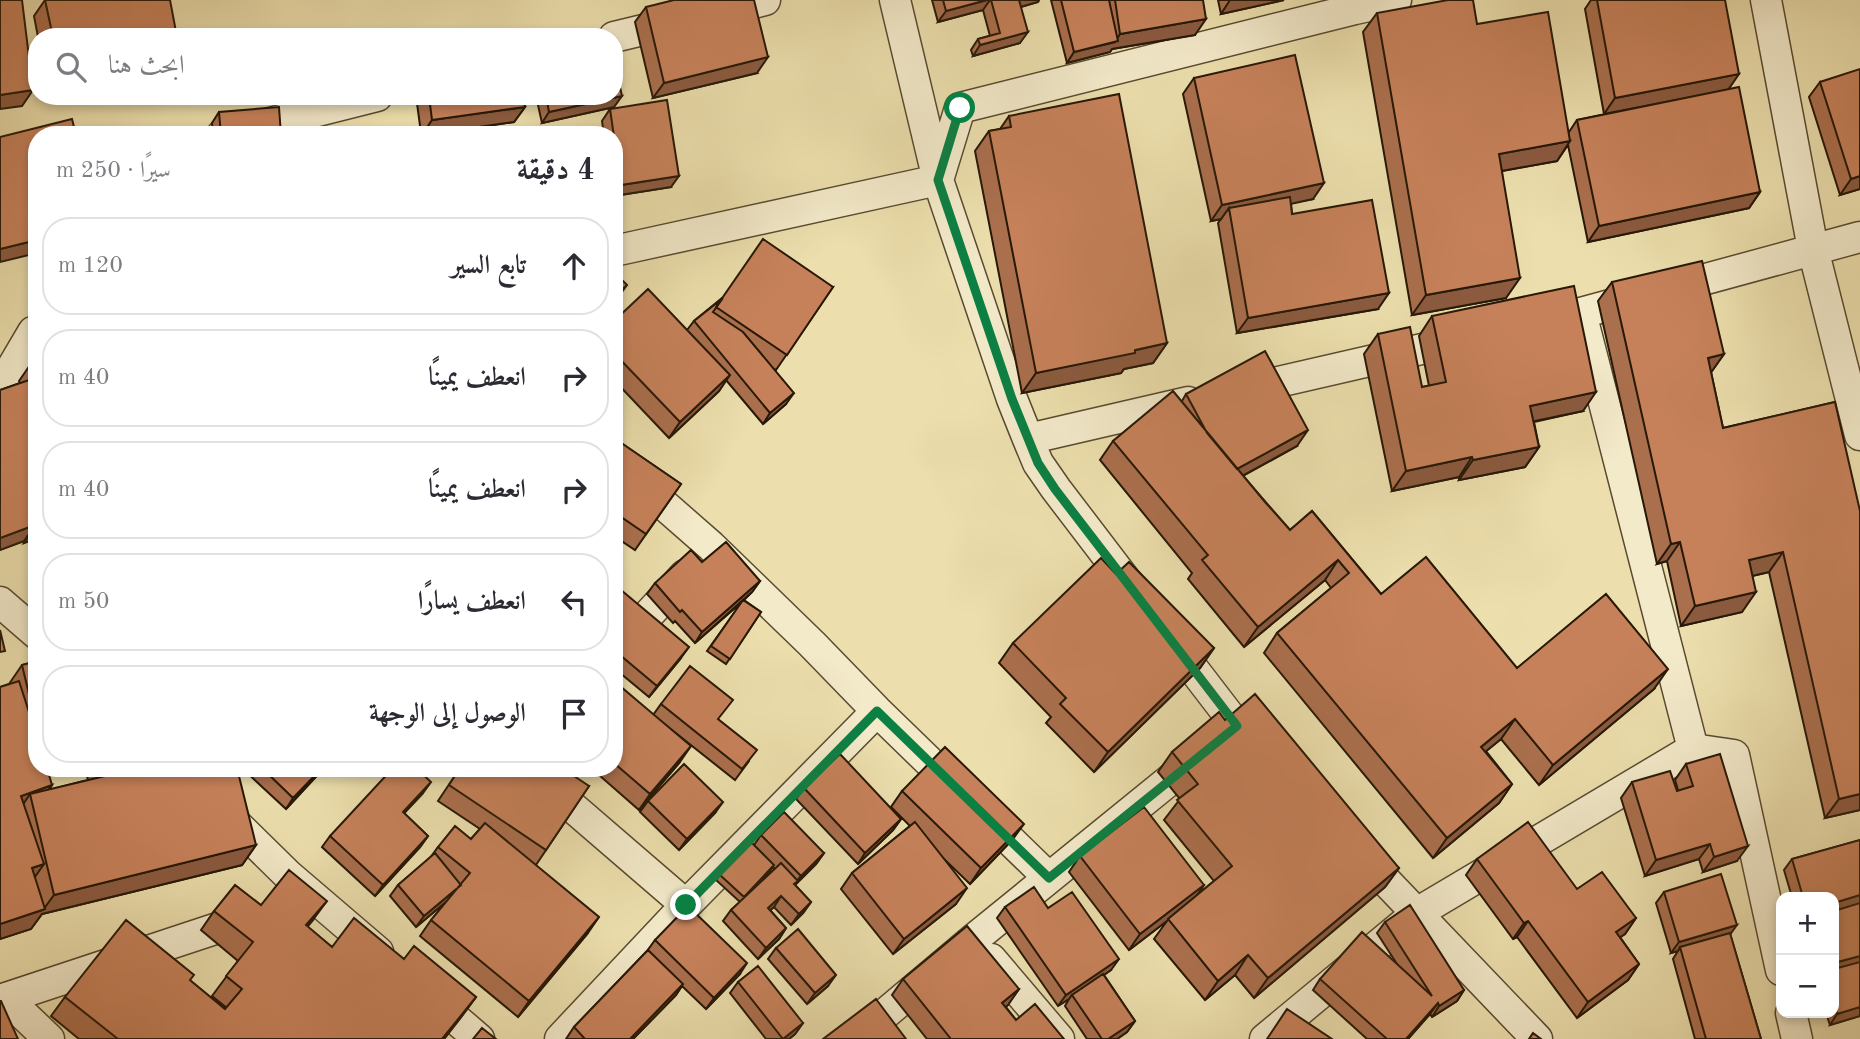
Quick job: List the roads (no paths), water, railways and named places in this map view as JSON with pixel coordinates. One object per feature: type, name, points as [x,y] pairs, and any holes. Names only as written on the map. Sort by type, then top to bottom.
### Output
[{"type":"street","points":[[623,35],[765,0]]},
{"type":"street","points":[[895,0],[938,180],[1012,399],[1038,463],[1055,489],[1237,726],[1275,765]]},
{"type":"street","points":[[938,180],[960,108],[1396,0]]},
{"type":"street","points":[[1766,0],[1813,248],[1860,435]]},
{"type":"street","points":[[258,126],[341,105]]},
{"type":"street","points":[[623,249],[938,180]]},
{"type":"street","points":[[1028,439],[1581,313],[1860,237]]},
{"type":"street","points":[[1581,313],[1693,750]]},
{"type":"street","points":[[0,388],[28,340]]},
{"type":"street","points":[[623,469],[711,546],[1049,878]]},
{"type":"street","points":[[623,642],[711,546]]},
{"type":"street","points":[[0,602],[28,626]]},
{"type":"street","points":[[560,1039],[686,905],[877,711]]},
{"type":"street","points":[[855,1039],[1237,726]]},
{"type":"street","points":[[1265,1039],[1417,913],[1693,750],[1734,755],[1778,955]]},
{"type":"street","points":[[188,777],[288,875],[479,1039]]},
{"type":"street","points":[[537,777],[686,905]]},
{"type":"street","points":[[1341,834],[1536,1039]]},
{"type":"street","points":[[3,999],[313,896]]},
{"type":"street","points":[[974,939],[1059,1039]]},
{"type":"street","points":[[3,999],[49,1039]]},
{"type":"street","points":[[1792,1018],[1797,1039]]}]
